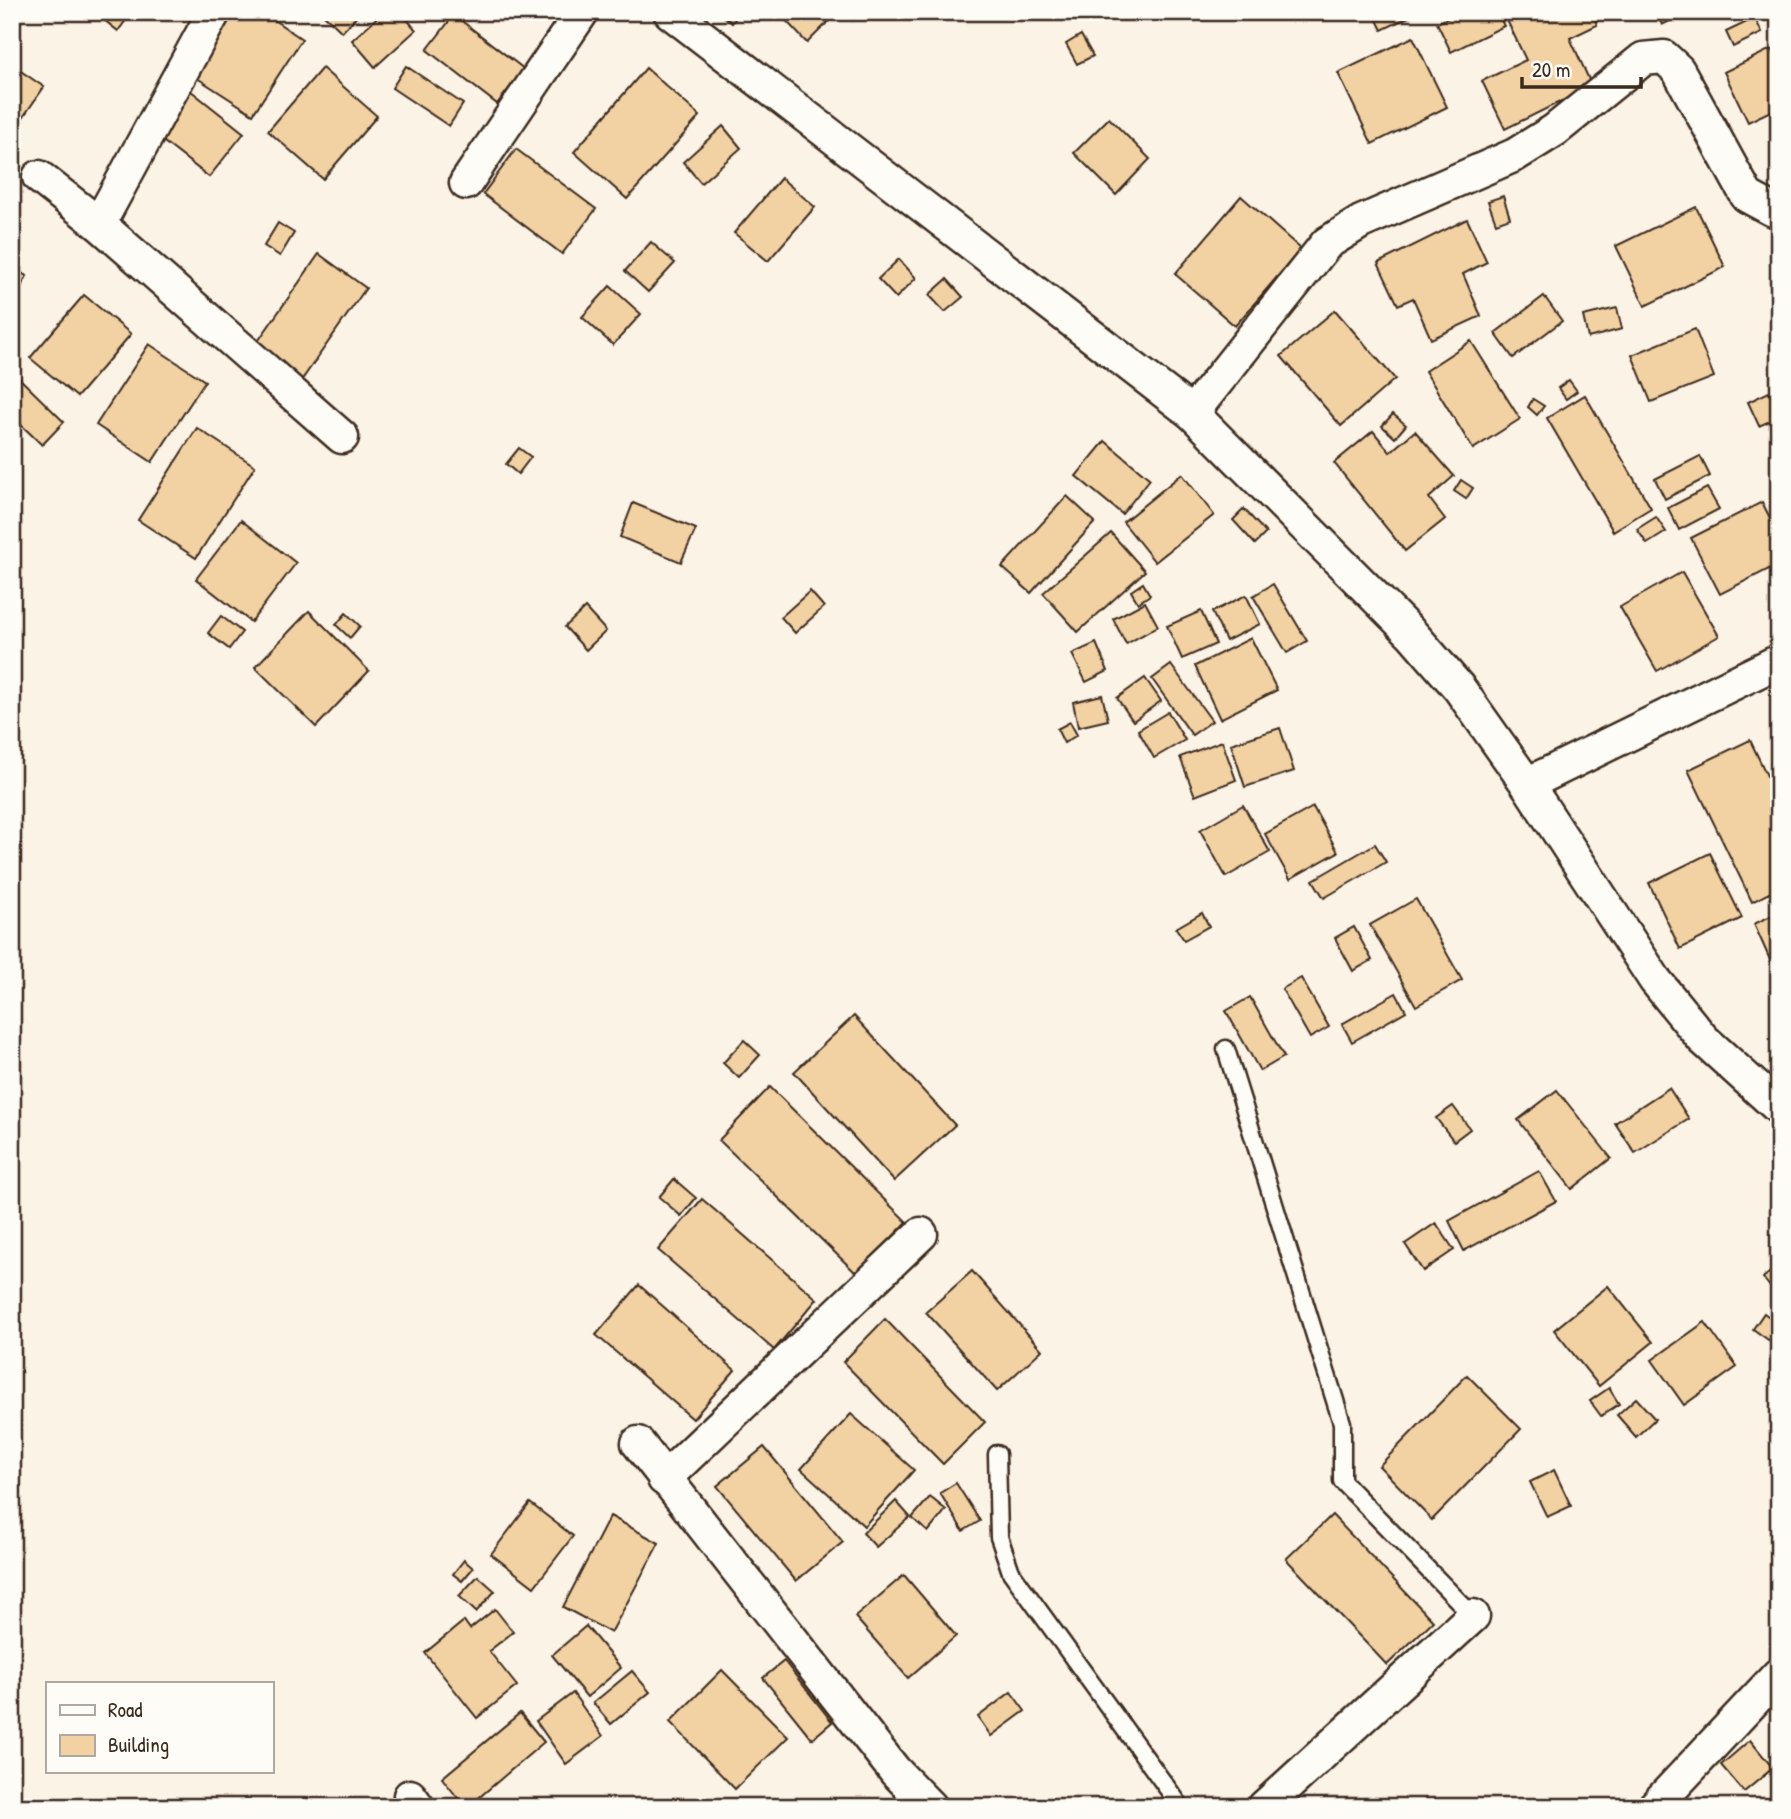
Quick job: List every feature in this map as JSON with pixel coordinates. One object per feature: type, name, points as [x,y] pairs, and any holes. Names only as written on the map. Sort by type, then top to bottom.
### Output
[{"type":"street","points":[[99,224],[214,12]]},
{"type":"street","points":[[466,183],[582,12]]},
{"type":"street","points":[[670,12],[1192,413],[1413,635],[1459,688],[1527,784],[1655,980],[1703,1039],[1779,1108]]},
{"type":"street","points":[[1192,413],[1327,243],[1361,222],[1515,155],[1555,130],[1643,59],[1664,57],[1678,70],[1747,196],[1773,210],[1779,209]]},
{"type":"street","points":[[39,177],[99,224],[342,437]]},
{"type":"street","points":[[1527,784],[1779,661]]},
{"type":"street","points":[[664,1479],[921,1234]]},
{"type":"street","points":[[638,1443],[895,1770],[930,1807]]},
{"type":"street","points":[[1264,1807],[1473,1616]]},
{"type":"street","points":[[1654,1807],[1779,1674]]},
{"type":"lane","points":[[1226,1049],[1342,1423],[1342,1481],[1473,1616]]},
{"type":"lane","points":[[997,1454],[999,1537],[1011,1572],[1181,1807]]},
{"type":"building","points":[[94,12],[132,12],[118,31]]},
{"type":"building","points":[[235,12],[262,12],[302,39],[253,114],[194,76]]},
{"type":"building","points":[[321,12],[361,12],[342,32]]},
{"type":"building","points":[[383,12],[401,12],[416,30],[375,67],[352,40]]},
{"type":"building","points":[[718,12],[740,12],[732,23]]},
{"type":"building","points":[[778,12],[819,12],[828,22],[807,43]]},
{"type":"building","points":[[846,12],[861,12],[853,20]]},
{"type":"building","points":[[1373,12],[1409,12],[1411,16],[1382,30]]},
{"type":"building","points":[[1460,12],[1497,12],[1504,26],[1451,52],[1437,23]]},
{"type":"building","points":[[1503,12],[1592,12],[1597,25],[1570,38],[1592,86],[1505,129],[1482,81],[1526,60]]},
{"type":"building","points":[[1656,12],[1688,12],[1662,25]]},
{"type":"building","points":[[454,15],[524,69],[497,104],[427,50]]},
{"type":"building","points":[[1755,18],[1762,33],[1733,47],[1726,32]]},
{"type":"building","points":[[1081,35],[1093,56],[1077,64],[1066,44]]},
{"type":"building","points":[[1413,37],[1447,107],[1372,144],[1338,73]]},
{"type":"building","points":[[1771,49],[1779,65],[1779,107],[1748,122],[1724,72]]},
{"type":"building","points":[[12,65],[44,87],[12,133]]},
{"type":"building","points":[[406,66],[463,104],[449,126],[392,88]]},
{"type":"building","points":[[322,68],[377,116],[323,179],[268,131]]},
{"type":"building","points":[[646,68],[700,116],[627,199],[574,152]]},
{"type":"building","points":[[171,75],[244,133],[209,177],[136,120]]},
{"type":"building","points":[[1109,118],[1150,159],[1116,195],[1074,153]]},
{"type":"building","points":[[723,126],[741,148],[701,183],[683,162]]},
{"type":"building","points":[[516,149],[596,209],[562,254],[483,194]]},
{"type":"building","points":[[781,178],[815,207],[768,261],[734,233]]},
{"type":"building","points":[[1241,196],[1301,249],[1235,326],[1175,274]]},
{"type":"building","points":[[1503,196],[1510,218],[1496,223],[1488,201]]},
{"type":"building","points":[[1696,207],[1725,267],[1645,306],[1616,246]]},
{"type":"building","points":[[1467,219],[1487,262],[1463,274],[1481,316],[1431,339],[1413,298],[1398,305],[1378,263]]},
{"type":"building","points":[[278,223],[294,233],[280,256],[264,246]]},
{"type":"building","points":[[651,242],[675,263],[648,292],[625,271]]},
{"type":"building","points":[[319,254],[366,288],[301,381],[254,347]]},
{"type":"building","points":[[899,259],[916,278],[896,298],[878,279]]},
{"type":"building","points":[[12,268],[27,276],[12,305]]},
{"type":"building","points":[[947,279],[963,297],[945,312],[929,295]]},
{"type":"building","points":[[610,286],[641,314],[613,345],[582,317]]},
{"type":"building","points":[[84,295],[131,334],[77,397],[30,358]]},
{"type":"building","points":[[1544,296],[1562,321],[1513,358],[1495,333]]},
{"type":"building","points":[[1617,308],[1622,329],[1588,338],[1583,316]]},
{"type":"building","points":[[1335,310],[1395,379],[1341,426],[1281,356]]},
{"type":"building","points":[[1695,329],[1714,377],[1651,402],[1632,355]]},
{"type":"building","points":[[1471,341],[1520,419],[1473,449],[1425,371]]},
{"type":"building","points":[[149,344],[205,381],[152,462],[96,425]]},
{"type":"building","points":[[12,371],[64,422],[42,445],[12,416]]},
{"type":"building","points":[[1569,380],[1577,391],[1566,399],[1558,388]]},
{"type":"building","points":[[1769,392],[1779,417],[1759,426],[1748,402]]},
{"type":"building","points":[[1585,395],[1651,508],[1613,531],[1547,418]]},
{"type":"building","points":[[1533,399],[1544,406],[1537,415],[1528,407]]},
{"type":"building","points":[[1393,414],[1406,425],[1395,438],[1382,426]]},
{"type":"building","points":[[197,428],[255,466],[196,558],[138,520]]},
{"type":"building","points":[[1373,431],[1390,452],[1415,431],[1454,476],[1429,498],[1445,519],[1405,551],[1334,463]]},
{"type":"building","points":[[1105,441],[1150,479],[1122,514],[1076,476]]},
{"type":"building","points":[[519,448],[531,457],[518,474],[506,464]]},
{"type":"building","points":[[1700,456],[1710,476],[1665,499],[1655,479]]},
{"type":"building","points":[[1182,474],[1214,515],[1155,562],[1123,522]]},
{"type":"building","points":[[1461,480],[1473,488],[1466,499],[1454,491]]},
{"type":"building","points":[[1707,488],[1719,509],[1679,530],[1668,508]]},
{"type":"building","points":[[1067,496],[1095,522],[1031,593],[1002,567]]},
{"type":"building","points":[[1762,502],[1779,536],[1779,564],[1720,594],[1691,538]]},
{"type":"building","points":[[633,503],[696,529],[681,562],[620,537]]},
{"type":"building","points":[[1244,509],[1266,533],[1255,544],[1233,520]]},
{"type":"building","points":[[1656,517],[1666,532],[1647,544],[1637,529]]},
{"type":"building","points":[[241,520],[296,563],[251,622],[196,579]]},
{"type":"building","points":[[1111,533],[1145,571],[1078,632],[1043,593]]},
{"type":"building","points":[[1682,572],[1719,636],[1657,671],[1620,607]]},
{"type":"building","points":[[1143,583],[1150,595],[1138,603],[1131,591]]},
{"type":"building","points":[[1273,584],[1307,641],[1287,653],[1253,596]]},
{"type":"building","points":[[810,591],[824,607],[795,633],[781,617]]},
{"type":"building","points":[[1246,595],[1260,624],[1226,641],[1212,612]]},
{"type":"building","points":[[1145,602],[1158,626],[1126,644],[1113,619]]},
{"type":"building","points":[[585,608],[606,631],[586,650],[565,627]]},
{"type":"building","points":[[309,611],[369,671],[316,727],[255,667]]},
{"type":"building","points":[[1201,611],[1216,644],[1182,659],[1167,626]]},
{"type":"building","points":[[346,613],[360,626],[350,638],[336,625]]},
{"type":"building","points":[[221,616],[242,632],[229,649],[208,633]]},
{"type":"building","points":[[1251,638],[1277,690],[1220,719],[1195,666]]},
{"type":"building","points":[[1096,643],[1108,671],[1086,682],[1072,654]]},
{"type":"building","points":[[1171,665],[1212,721],[1192,735],[1152,679]]},
{"type":"building","points":[[1145,678],[1161,701],[1133,721],[1117,698]]},
{"type":"building","points":[[1102,695],[1108,720],[1078,727],[1073,702]]},
{"type":"building","points":[[1168,712],[1185,740],[1154,758],[1138,730]]},
{"type":"building","points":[[1070,722],[1077,735],[1064,743],[1057,729]]},
{"type":"building","points":[[1280,728],[1294,771],[1245,787],[1231,744]]},
{"type":"building","points":[[1750,740],[1779,801],[1779,888],[1752,902],[1688,770]]},
{"type":"building","points":[[1222,741],[1236,780],[1195,796],[1180,757]]},
{"type":"building","points":[[1243,805],[1270,852],[1226,877],[1200,830]]},
{"type":"building","points":[[1313,807],[1338,852],[1290,879],[1265,834]]},
{"type":"building","points":[[1375,844],[1386,862],[1324,898],[1313,880]]},
{"type":"building","points":[[1710,853],[1742,918],[1680,949],[1649,883]]},
{"type":"building","points":[[1416,899],[1462,980],[1416,1006],[1370,925]]},
{"type":"building","points":[[1779,912],[1779,980],[1754,924]]},
{"type":"building","points":[[1202,913],[1209,926],[1184,940],[1176,928]]},
{"type":"building","points":[[1354,927],[1372,960],[1353,971],[1335,938]]},
{"type":"building","points":[[1301,978],[1329,1027],[1310,1038],[1282,989]]},
{"type":"building","points":[[1396,993],[1406,1011],[1352,1042],[1342,1024]]},
{"type":"building","points":[[1250,997],[1284,1057],[1260,1071],[1226,1011]]},
{"type":"building","points":[[854,1016],[955,1125],[894,1181],[794,1072]]},
{"type":"building","points":[[744,1040],[760,1055],[739,1078],[723,1063]]},
{"type":"building","points":[[770,1087],[907,1222],[857,1274],[719,1140]]},
{"type":"building","points":[[1669,1088],[1689,1119],[1635,1153],[1615,1123]]},
{"type":"building","points":[[1557,1090],[1611,1158],[1572,1189],[1518,1120]]},
{"type":"building","points":[[1453,1106],[1470,1129],[1454,1141],[1436,1118]]},
{"type":"building","points":[[1539,1171],[1556,1201],[1464,1251],[1449,1221]]},
{"type":"building","points":[[674,1179],[696,1198],[681,1216],[659,1197]]},
{"type":"building","points":[[702,1199],[817,1299],[774,1350],[658,1250]]},
{"type":"building","points":[[1436,1223],[1454,1250],[1423,1271],[1405,1244]]},
{"type":"building","points":[[1779,1265],[1779,1298],[1763,1278]]},
{"type":"building","points":[[972,1271],[1042,1350],[997,1391],[926,1312]]},
{"type":"building","points":[[639,1285],[735,1370],[693,1419],[596,1335]]},
{"type":"building","points":[[1608,1286],[1653,1342],[1599,1386],[1554,1330]]},
{"type":"building","points":[[1764,1313],[1779,1324],[1779,1337],[1774,1344],[1753,1329]]},
{"type":"building","points":[[885,1319],[985,1422],[943,1464],[843,1362]]},
{"type":"building","points":[[1705,1322],[1737,1367],[1684,1405],[1652,1360]]},
{"type":"building","points":[[1467,1375],[1521,1429],[1432,1520],[1379,1466]]},
{"type":"building","points":[[1609,1388],[1619,1404],[1601,1416],[1590,1401]]},
{"type":"building","points":[[1636,1398],[1655,1419],[1636,1437],[1617,1415]]},
{"type":"building","points":[[851,1414],[914,1470],[864,1526],[801,1469]]},
{"type":"building","points":[[764,1447],[843,1542],[796,1581],[717,1486]]},
{"type":"building","points":[[1554,1470],[1571,1506],[1547,1517],[1530,1482]]},
{"type":"building","points":[[956,1483],[980,1521],[963,1531],[940,1493]]},
{"type":"building","points":[[930,1497],[946,1510],[928,1532],[912,1518]]},
{"type":"building","points":[[896,1501],[910,1517],[876,1547],[863,1533]]},
{"type":"building","points":[[530,1503],[573,1536],[534,1587],[491,1554]]},
{"type":"building","points":[[1332,1515],[1433,1621],[1387,1665],[1286,1559]]},
{"type":"building","points":[[610,1516],[659,1543],[611,1633],[563,1607]]},
{"type":"building","points":[[464,1560],[473,1568],[462,1581],[453,1574]]},
{"type":"building","points":[[904,1575],[956,1636],[908,1678],[855,1617]]},
{"type":"building","points":[[478,1576],[495,1591],[476,1612],[459,1596]]},
{"type":"building","points":[[495,1609],[513,1632],[489,1651],[517,1686],[477,1718],[425,1653],[464,1621],[470,1629]]},
{"type":"building","points":[[586,1626],[621,1668],[587,1697],[552,1655]]},
{"type":"building","points":[[784,1661],[832,1722],[812,1739],[763,1678]]},
{"type":"building","points":[[722,1670],[788,1737],[735,1789],[670,1722]]},
{"type":"building","points":[[632,1671],[650,1692],[611,1724],[593,1703]]},
{"type":"building","points":[[1011,1692],[1025,1711],[991,1736],[978,1717]]},
{"type":"building","points":[[573,1693],[603,1736],[566,1764],[536,1721]]},
{"type":"building","points":[[520,1713],[544,1742],[465,1807],[442,1778]]},
{"type":"building","points":[[1750,1740],[1773,1768],[1744,1792],[1721,1765]]}]
